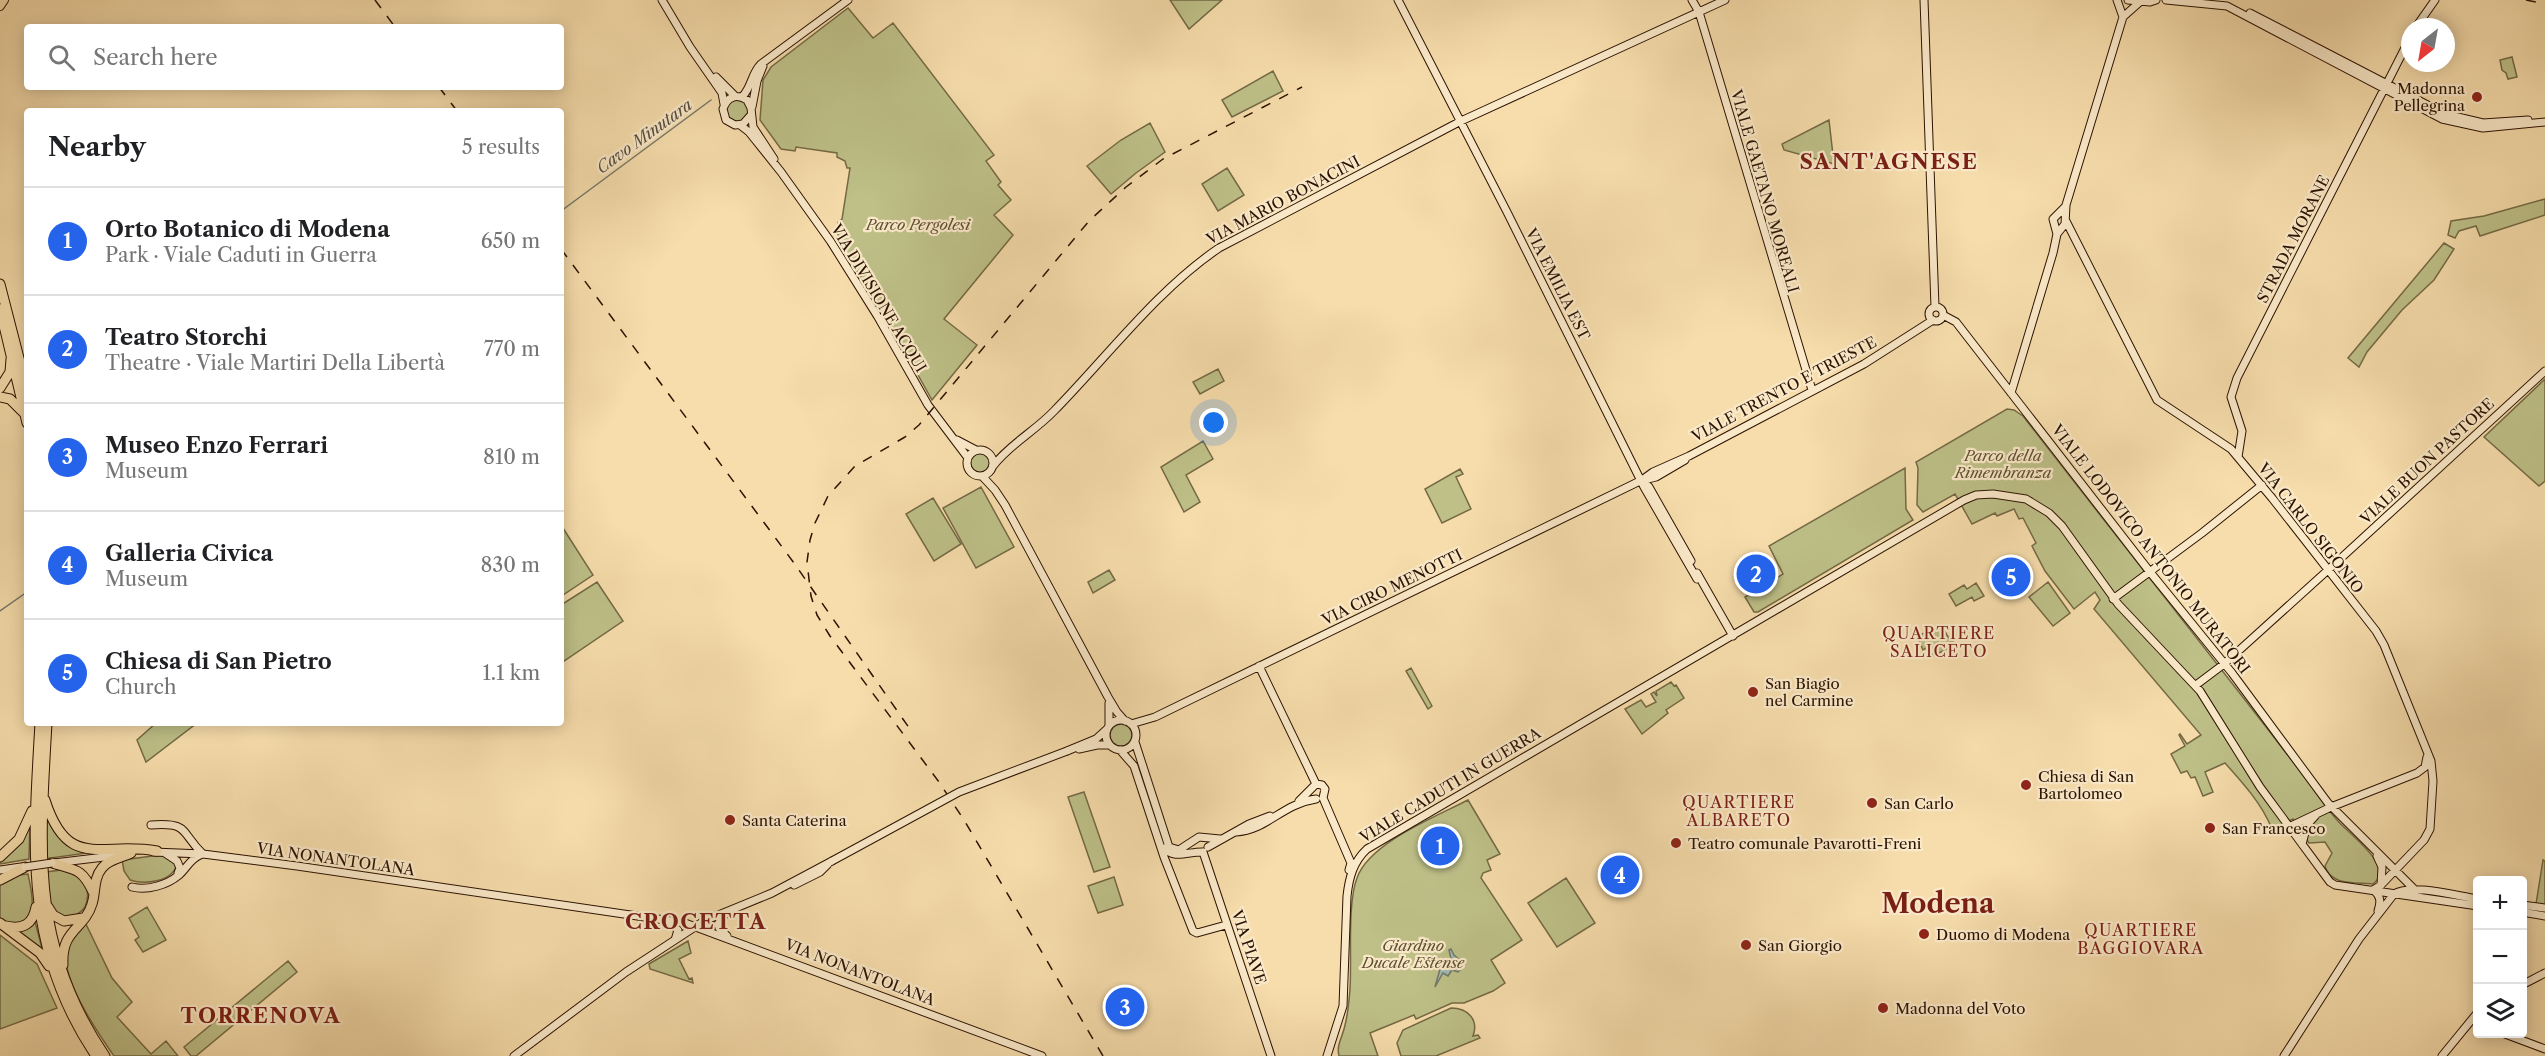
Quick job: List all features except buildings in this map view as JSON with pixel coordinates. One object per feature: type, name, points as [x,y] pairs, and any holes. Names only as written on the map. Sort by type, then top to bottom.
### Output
[{"type":"highway","points":[[0,284],[24,377]]},
{"type":"highway","points":[[0,309],[24,409]]},
{"type":"highway","points":[[0,388],[10,372],[12,354]]},
{"type":"highway","points":[[0,397],[10,399],[24,416]]},
{"type":"highway","points":[[40,726],[41,903],[64,977],[76,1007],[105,1056]]},
{"type":"highway","points":[[47,726],[34,847],[48,951],[61,988],[80,1030],[96,1056]]},
{"type":"highway","points":[[39,797],[56,828],[80,848],[106,850],[141,848],[158,851]]},
{"type":"highway","points":[[0,857],[12,847],[25,829],[39,797]]},
{"type":"highway","points":[[64,977],[65,945],[93,902],[97,876],[112,860],[131,853]]},
{"type":"highway","points":[[52,863],[81,873],[86,877],[93,892]]},
{"type":"highway","points":[[0,880],[25,867]]},
{"type":"highway","points":[[41,903],[53,915],[64,921],[83,918]]},
{"type":"highway","points":[[0,923],[14,928],[25,926],[33,918],[41,903]]},
{"type":"highway","points":[[0,923],[40,953],[61,988]]},
{"type":"main road","points":[[0,6],[4,0]]},
{"type":"street","points":[[662,0],[685,39],[722,93],[723,112],[726,120],[731,124],[746,123],[751,111],[759,73],[768,59]]},
{"type":"street","points":[[724,104],[729,99],[738,97],[749,90],[755,71],[768,59],[848,0]]},
{"type":"street","name":"VIA EMILIA EST","points":[[1398,0],[1642,480],[1645,490],[1696,579]]},
{"type":"street","name":"VIALE GAETANO MOREALI","points":[[1692,0],[1699,12],[1812,390]]},
{"type":"street","name":"VIA MARIO BONACINI","points":[[989,453],[1005,450],[1029,435],[1138,321],[1203,259],[1265,223],[1461,121],[1725,0]]},
{"type":"street","points":[[1924,0],[1935,307],[1931,317],[1939,320],[1942,315]]},
{"type":"street","points":[[2117,0],[2123,17]]},
{"type":"street","points":[[2128,0],[2156,0]]},
{"type":"street","points":[[2166,0],[2227,6],[2333,59]]},
{"type":"street","points":[[2221,0],[2386,87],[2465,123],[2500,125],[2545,122]]},
{"type":"street","points":[[2422,18],[2435,0]]},
{"type":"street","points":[[2011,393],[2123,17],[2141,1]]},
{"type":"street","points":[[685,39],[724,87],[738,97],[751,111]]},
{"type":"street","name":"STRADA MORANE","points":[[2238,457],[2242,431],[2231,397],[2236,378],[2401,56]]},
{"type":"street","name":"VIA DIVISIONE ACQUI","points":[[751,111],[753,127],[781,172],[836,249],[928,405],[968,458]]},
{"type":"street","points":[[2534,122],[2545,118]]},
{"type":"street","name":"VIA DIVISIONE ACQUI","points":[[740,125],[781,172]]},
{"type":"street","name":"VIA CARLO SIGONIO","points":[[2061,225],[2074,235],[2157,400],[2223,443],[2238,457],[2376,631],[2384,645],[2432,767],[2433,781],[2430,829],[2424,840],[2381,885],[2373,890]]},
{"type":"street","name":"VIALE LODOVICO ANTONIO MURATORI","points":[[1935,307],[1941,309],[1942,315],[1956,322],[2224,664],[2331,807],[2367,843]]},
{"type":"street","name":"VIALE TRENTO E TRIESTE","points":[[1642,480],[1654,471],[1689,456],[1864,364],[1922,326],[1931,317]]},
{"type":"street","name":"VIALE BUON PASTORE","points":[[2196,685],[2224,664],[2545,371]]},
{"type":"street","name":"VIA DIVISIONE ACQUI","points":[[954,438],[976,450]]},
{"type":"street","points":[[995,489],[993,458],[989,453],[976,450],[968,458],[967,466],[970,472],[982,476],[995,489],[1108,697],[1117,712],[1128,722],[1136,738],[1169,847],[1179,850],[1199,837],[1220,839]]},
{"type":"street","name":"VIA MARIO BONACINI","points":[[993,467],[1005,450]]},
{"type":"street","points":[[982,476],[993,467]]},
{"type":"street","points":[[1642,480],[1649,487],[1733,636]]},
{"type":"street","name":"VIA CIRO MENOTTI","points":[[1128,722],[1155,717],[1642,480]]},
{"type":"street","points":[[2262,485],[2113,599],[2196,685],[2260,787],[2335,885],[2473,905]]},
{"type":"street","name":"VIALE CADUTI IN GUERRA","points":[[1327,1056],[1343,1006],[1347,893],[1353,866],[1367,849],[1594,714],[1733,636],[1964,500],[1983,494],[2026,499],[2049,513],[2062,526],[2113,599]]},
{"type":"street","points":[[1259,666],[1313,786],[1311,794],[1320,798],[1351,863],[1347,893]]},
{"type":"street","points":[[1108,697],[1106,738],[1110,745]]},
{"type":"street","name":"VIA CIRO MENOTTI","points":[[1136,738],[1155,717]]},
{"type":"street","points":[[514,1056],[626,972],[697,926],[786,887],[801,876],[959,792],[1096,739],[1118,720],[1128,722]]},
{"type":"street","points":[[1120,750],[1130,747],[1136,738]]},
{"type":"street","points":[[1067,751],[1097,745],[1110,745],[1120,750],[1132,763],[1167,852],[1174,855],[1203,850],[1249,824],[1273,816],[1299,802],[1320,798]]},
{"type":"street","points":[[2289,827],[2331,807],[2417,773],[2425,767],[2427,754]]},
{"type":"street","points":[[2417,773],[2427,774],[2433,781]]},
{"type":"street","points":[[1299,802],[1313,786],[1321,784],[1325,789],[1320,798]]},
{"type":"street","points":[[1141,787],[1164,857],[1193,931],[1197,933],[1226,925]]},
{"type":"street","points":[[2302,844],[2307,825],[2317,813]]},
{"type":"street","points":[[132,887],[149,888],[175,878],[193,859],[203,854],[183,828],[151,825]]},
{"type":"street","points":[[179,852],[187,842],[183,828]]},
{"type":"street","points":[[1203,850],[1205,838]]},
{"type":"street","points":[[1194,842],[1203,850]]},
{"type":"street","points":[[2367,843],[2414,889]]},
{"type":"street","points":[[2367,843],[2382,867],[2381,885]]},
{"type":"street","name":"VIA PIAVE","points":[[1203,850],[1270,1053]]},
{"type":"street","points":[[158,851],[171,856],[179,863],[180,868],[175,878]]},
{"type":"street","name":"VIA NONANTOLANA","points":[[0,870],[131,853],[179,852],[667,920],[697,926],[1042,1056]]},
{"type":"street","points":[[2284,1056],[2377,914],[2394,894],[2399,890],[2414,889],[2473,898]]},
{"type":"street","points":[[2373,890],[2379,895],[2380,900],[2377,914]]},
{"type":"street","points":[[2527,906],[2545,908]]},
{"type":"street","points":[[729,938],[718,924],[730,910]]},
{"type":"street","points":[[2527,913],[2545,916]]},
{"type":"street","points":[[667,920],[678,930],[673,942]]},
{"type":"street","points":[[2525,984],[2545,973]]},
{"type":"street","points":[[2442,1056],[2473,1021]]},
{"type":"street","points":[[2516,1038],[2545,1049]]},
{"type":"green space","points":[[1170,0],[1222,0],[1189,29]]},
{"type":"green space","name":"Parco Pergolesi","points":[[848,8],[873,38],[893,23],[994,155],[986,161],[1001,182],[998,185],[1011,200],[994,215],[1013,235],[944,319],[977,345],[932,400],[872,293],[838,243],[838,222],[842,219],[850,168],[847,168],[845,161],[837,157],[837,153],[796,147],[795,151],[781,149],[760,120],[763,80],[771,67]]},
{"type":"green space","points":[[2512,57],[2517,77],[2508,79],[2502,70],[2500,60]]},
{"type":"green space","points":[[1273,71],[1283,91],[1232,117],[1222,100]]},
{"type":"green space","points":[[737,100],[745,103],[748,111],[745,119],[737,122],[729,119],[726,111],[729,103]]},
{"type":"green space","points":[[1829,120],[1834,164],[1784,150],[1782,144]]},
{"type":"green space","points":[[1150,123],[1165,152],[1111,194],[1087,166],[1121,140]]},
{"type":"green space","points":[[1227,168],[1244,195],[1218,211],[1202,184]]},
{"type":"green space","points":[[2545,199],[2545,215],[2480,236],[2476,226],[2459,231],[2455,238],[2448,235],[2451,221],[2484,216]]},
{"type":"green space","points":[[2444,243],[2454,249],[2434,280],[2402,310],[2367,352],[2359,367],[2348,358]]},
{"type":"green space","points":[[1218,369],[1224,381],[1200,394],[1193,382]]},
{"type":"green space","points":[[2545,379],[2545,481],[2539,486],[2484,437]]},
{"type":"green space","name":"Parco della Rimembranza","points":[[2007,409],[2014,410],[2023,416],[2246,700],[2333,815],[2375,860],[2379,869],[2379,877],[2373,884],[2344,882],[2332,877],[2325,866],[2332,853],[2325,842],[2309,843],[2293,819],[2272,829],[2257,802],[2225,763],[2205,772],[2213,792],[2203,796],[2195,777],[2191,778],[2187,771],[2181,773],[2171,754],[2185,746],[2180,734],[2187,744],[2201,735],[2094,609],[2100,600],[2095,592],[2074,609],[2045,571],[2032,546],[2036,543],[2023,518],[2019,519],[2014,509],[1997,516],[1995,513],[1972,524],[1955,494],[1923,512],[1917,505],[1918,468],[1916,462]]},
{"type":"green space","points":[[1203,441],[1213,459],[1186,475],[1200,502],[1184,512],[1161,467]]},
{"type":"green space","points":[[980,452],[988,455],[991,463],[988,471],[980,474],[972,471],[969,463],[972,455]]},
{"type":"green space","points":[[1905,468],[1906,509],[1913,520],[1758,612],[1754,612],[1745,597],[1783,574],[1769,546]]},
{"type":"green space","points":[[1460,469],[1463,474],[1456,477],[1471,509],[1442,523],[1425,489]]},
{"type":"green space","points":[[981,487],[1014,547],[976,568],[943,508]]},
{"type":"green space","points":[[933,498],[961,544],[934,561],[906,514]]},
{"type":"green space","points":[[564,530],[593,575],[564,594]]},
{"type":"green space","points":[[1109,570],[1115,580],[1093,593],[1088,582]]},
{"type":"green space","points":[[597,582],[623,621],[564,661],[564,603]]},
{"type":"green space","points":[[2048,582],[2070,613],[2053,626],[2029,597]]},
{"type":"green space","points":[[1976,583],[1984,596],[1974,601],[1972,597],[1956,606],[1949,594],[1964,585],[1967,589]]},
{"type":"green space","points":[[1942,626],[1955,645],[1933,656],[1928,647],[1923,650],[1917,636]]},
{"type":"green space","points":[[1411,668],[1432,706],[1428,709],[1406,671]]},
{"type":"green space","points":[[1671,682],[1674,686],[1676,685],[1684,698],[1666,710],[1668,713],[1642,734],[1625,709],[1641,700],[1646,707],[1656,702],[1651,694],[1654,692],[1657,696],[1656,691]]},
{"type":"green space","points":[[1121,724],[1129,727],[1132,735],[1129,743],[1121,746],[1113,743],[1110,735],[1113,727]]},
{"type":"green space","points":[[153,726],[193,726],[146,762],[137,740]]},
{"type":"green space","points":[[1084,792],[1110,867],[1094,872],[1068,797]]},
{"type":"green space","name":"Giardino Ducale Estense","points":[[1468,800],[1500,854],[1487,860],[1491,870],[1483,873],[1481,878],[1522,940],[1491,960],[1505,983],[1493,991],[1464,1003],[1452,1003],[1416,1019],[1414,1015],[1370,1033],[1378,1056],[1339,1056],[1339,1044],[1349,1003],[1351,917],[1357,878],[1364,865],[1389,842]]},
{"type":"green space","points":[[44,811],[58,834],[94,852],[44,859]]},
{"type":"green space","points":[[30,819],[29,859],[0,864],[0,858]]},
{"type":"green space","points":[[160,855],[171,858],[177,863],[175,869],[165,878],[150,882],[130,880],[124,871],[122,860]]},
{"type":"green space","points":[[2543,860],[2545,861],[2545,906],[2536,904]]},
{"type":"green space","points":[[69,869],[86,883],[88,898],[82,911],[74,916],[64,917],[56,914],[51,906],[46,872]]},
{"type":"green space","points":[[28,874],[32,895],[29,916],[17,923],[6,922],[0,918],[0,882],[9,876]]},
{"type":"green space","points":[[1114,877],[1123,905],[1098,913],[1088,886]]},
{"type":"green space","points":[[1566,878],[1595,923],[1557,947],[1528,903]]},
{"type":"green space","points":[[147,907],[166,940],[143,952],[135,940],[139,937],[129,918]]},
{"type":"green space","points":[[34,918],[43,952],[16,929]]},
{"type":"green space","points":[[84,920],[112,978],[132,1002],[117,1017],[151,1054],[166,1041],[178,1056],[114,1056],[107,1046],[80,1002],[67,970],[68,943]]},
{"type":"green space","points":[[0,935],[37,964],[57,1008],[0,1029]]},
{"type":"green space","points":[[688,941],[691,953],[679,959],[693,983],[650,969],[649,964]]},
{"type":"green space","points":[[288,961],[297,972],[196,1056],[191,1056],[184,1047]]},
{"type":"green space","points":[[1451,1008],[1462,1010],[1471,1016],[1474,1025],[1473,1036],[1478,1035],[1480,1038],[1436,1056],[1401,1056],[1397,1043],[1403,1030]]},
{"type":"water","points":[[1451,949],[1462,962],[1461,969],[1458,972],[1452,970],[1448,976],[1443,973],[1435,987],[1440,969],[1451,959],[1449,950]]},
{"type":"waterway","name":"Cavo Minutara","points":[[564,209],[711,100]]},
{"type":"waterway","name":"Cavo Minutara","points":[[0,611],[24,594]]},
{"type":"railway","points":[[375,0],[393,24]]},
{"type":"railway","points":[[2526,0],[2545,4]]},
{"type":"railway","points":[[1103,1056],[964,820],[939,782],[830,636],[817,615],[811,596],[807,562],[810,540],[815,523],[828,496],[855,466],[905,437],[919,425],[1089,221],[1126,187],[1163,159],[1302,87]]},
{"type":"railway","points":[[441,90],[455,108]]},
{"type":"railway","points":[[564,253],[794,563],[912,732]]},
{"type":"place","name":"Madonna Pellegrina","points":[[2477,97]]},
{"type":"place","name":"Teatro Storchi","points":[[1756,574]]},
{"type":"place","name":"Chiesa di San Pietro","points":[[2011,577]]},
{"type":"place","name":"San Biagio nel Carmine","points":[[1753,692]]},
{"type":"place","name":"Chiesa di San Bartolomeo","points":[[2026,785]]},
{"type":"place","name":"San Carlo","points":[[1872,803]]},
{"type":"place","name":"Santa Caterina","points":[[730,820]]},
{"type":"place","name":"San Francesco","points":[[2210,828]]},
{"type":"place","name":"Teatro comunale Pavarotti-Freni","points":[[1676,843]]},
{"type":"place","name":"Orto Botanico di Modena","points":[[1440,846]]},
{"type":"place","name":"Galleria Civica","points":[[1620,875]]},
{"type":"place","name":"Duomo di Modena","points":[[1924,934]]},
{"type":"place","name":"San Giorgio","points":[[1746,945]]},
{"type":"place","name":"Museo Enzo Ferrari","points":[[1125,1007]]},
{"type":"place","name":"Madonna del Voto","points":[[1883,1008]]},
{"type":"district","name":"SANT'AGNESE","points":[[1889,161]]},
{"type":"district","name":"QUARTIERE SALICETO","points":[[1939,642]]},
{"type":"district","name":"QUARTIERE ALBARETO","points":[[1739,811]]},
{"type":"district","name":"Modena","points":[[1938,903]]},
{"type":"district","name":"CROCETTA","points":[[696,921]]},
{"type":"district","name":"QUARTIERE BAGGIOVARA","points":[[2141,939]]},
{"type":"district","name":"TORRENOVA","points":[[261,1015]]}]
